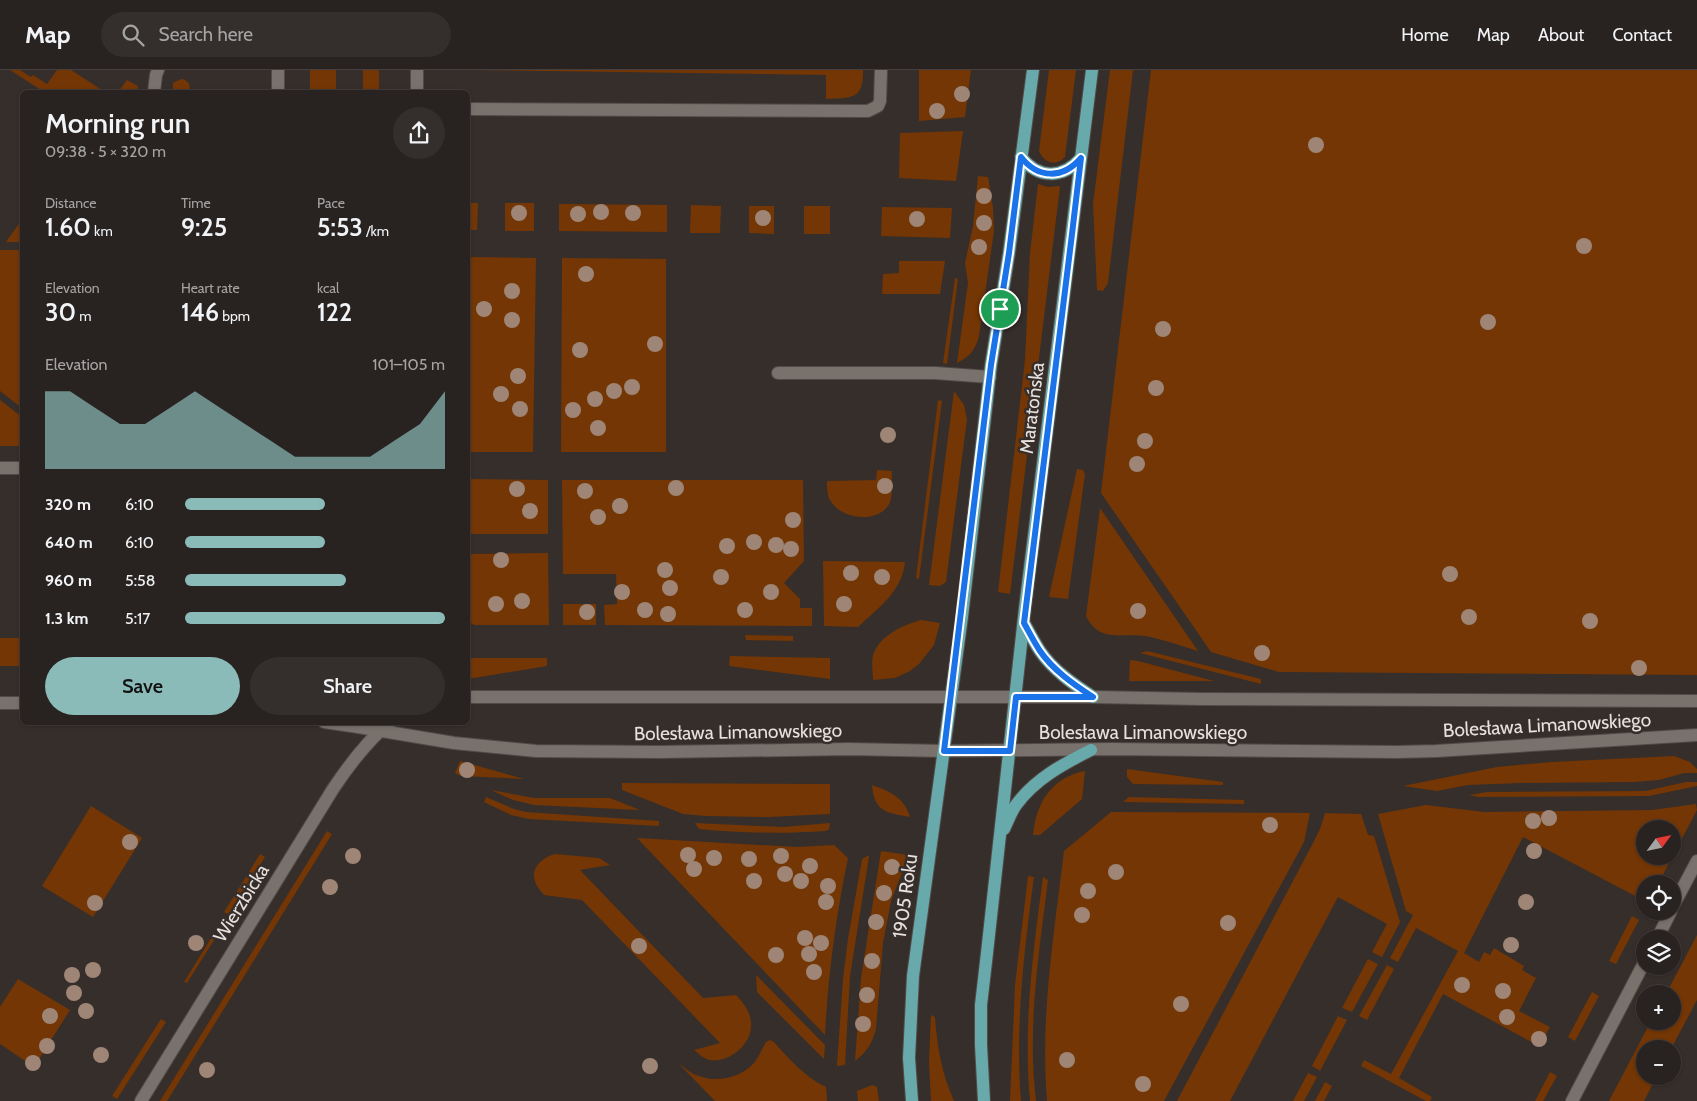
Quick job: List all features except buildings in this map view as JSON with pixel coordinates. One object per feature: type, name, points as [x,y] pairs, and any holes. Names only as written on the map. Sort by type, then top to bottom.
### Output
[{"type":"main road","points":[[950,696],[962,617],[990,377],[1033,70]]},
{"type":"main road","name":"Maratońska","points":[[1010,751],[1092,70]]},
{"type":"main road","points":[[1021,157],[1026,164],[1034,169],[1042,173],[1051,174],[1068,170],[1081,158]]},
{"type":"main road","points":[[1024,623],[1052,666],[1093,697]]},
{"type":"main road","name":"1905 Roku","points":[[912,1101],[910,1058],[913,976],[950,696]]},
{"type":"main road","points":[[1000,836],[1015,806],[1028,791],[1065,763],[1090,750]]},
{"type":"main road","points":[[984,1101],[981,1006],[1010,751]]},
{"type":"street","points":[[154,90],[158,70]]},
{"type":"street","points":[[278,70],[278,90]]},
{"type":"street","points":[[417,70],[417,90]]},
{"type":"street","points":[[470,109],[861,111],[874,109],[880,101],[881,70]]},
{"type":"street","points":[[778,373],[934,373],[990,377]]},
{"type":"street","points":[[0,468],[20,468]]},
{"type":"street","name":"Bolesława Limanowskiego","points":[[470,697],[791,698],[950,696],[1697,701]]},
{"type":"street","points":[[0,703],[20,703]]},
{"type":"street","name":"Bolesława Limanowskiego","points":[[370,725],[385,726],[454,743],[536,751],[660,752],[849,749],[944,751],[1119,749],[1406,751],[1697,735]]},
{"type":"street","name":"Wierzbicka","points":[[141,1101],[332,789],[346,769],[385,726]]},
{"type":"street","points":[[1681,892],[1697,861]]},
{"type":"street","points":[[1572,1101],[1638,975]]},
{"type":"shaded area","points":[[10,70],[20,70],[31,77],[33,75],[47,84],[57,70],[71,70],[102,90],[41,90]]},
{"type":"shaded area","points":[[310,70],[336,70],[336,90],[310,90]]},
{"type":"shaded area","points":[[363,70],[379,70],[379,90],[363,90]]},
{"type":"shaded area","points":[[472,70],[863,70],[863,80],[858,92],[854,95],[826,99],[826,75]]},
{"type":"shaded area","points":[[919,70],[971,70],[965,117],[919,121]]},
{"type":"shaded area","points":[[1049,70],[1076,70],[1065,157],[1054,163],[1047,161],[1039,151]]},
{"type":"shaded area","points":[[1110,70],[1133,70],[1108,283],[1103,291],[1097,290],[1093,204]]},
{"type":"shaded area","points":[[1151,70],[1697,70],[1697,675],[1279,672],[1211,652],[1101,493]]},
{"type":"shaded area","points":[[181,79],[186,80],[190,90],[173,90],[173,83]]},
{"type":"shaded area","points":[[127,80],[138,86],[137,90],[120,90]]},
{"type":"shaded area","points":[[963,131],[956,181],[899,178],[900,133]]},
{"type":"shaded area","points":[[978,176],[988,177],[993,208],[994,231],[979,336],[976,346],[971,353],[957,363],[968,283],[965,263],[973,226]]},
{"type":"shaded area","points":[[1038,184],[1048,187],[1060,187],[1010,594],[998,592],[1025,360],[1030,253]]},
{"type":"shaded area","points":[[470,203],[478,203],[477,230],[470,230]]},
{"type":"shaded area","points":[[505,203],[534,203],[534,231],[505,231]]},
{"type":"shaded area","points":[[559,204],[667,205],[667,232],[559,231]]},
{"type":"shaded area","points":[[691,205],[721,206],[720,233],[690,233]]},
{"type":"shaded area","points":[[749,206],[774,206],[774,234],[749,233]]},
{"type":"shaded area","points":[[804,206],[830,206],[830,234],[804,234]]},
{"type":"shaded area","points":[[882,207],[952,208],[950,238],[881,236]]},
{"type":"shaded area","points":[[20,224],[20,242],[6,242]]},
{"type":"shaded area","points":[[0,250],[20,250],[20,406],[0,391]]},
{"type":"shaded area","points":[[470,257],[536,258],[533,452],[470,452]]},
{"type":"shaded area","points":[[562,258],[666,259],[666,452],[561,452]]},
{"type":"shaded area","points":[[899,261],[945,261],[940,294],[882,294],[883,274],[899,273]]},
{"type":"shaded area","points":[[955,278],[958,279],[947,364],[943,363]]},
{"type":"shaded area","points":[[954,391],[964,405],[967,419],[946,582],[940,586],[929,585]]},
{"type":"shaded area","points":[[0,400],[20,415],[20,446],[0,446]]},
{"type":"shaded area","points":[[938,400],[942,401],[919,579],[916,578]]},
{"type":"shaded area","points":[[1077,469],[1083,470],[1085,474],[1068,599],[1049,597]]},
{"type":"shaded area","points":[[877,470],[892,471],[891,498],[888,506],[883,511],[876,515],[860,517],[844,513],[830,501],[827,481],[876,480]]},
{"type":"shaded area","points":[[470,479],[548,480],[548,534],[470,534]]},
{"type":"shaded area","points":[[562,480],[803,480],[804,561],[784,583],[800,599],[800,608],[812,608],[812,626],[605,625],[604,605],[617,604],[616,574],[563,574]]},
{"type":"shaded area","points":[[1100,508],[1198,651],[1145,636],[1104,633],[1097,630],[1091,624],[1086,616]]},
{"type":"shaded area","points":[[548,553],[549,625],[474,625],[470,622],[470,554]]},
{"type":"shaded area","points":[[823,561],[905,562],[903,573],[894,591],[858,627],[824,626]]},
{"type":"shaded area","points":[[563,604],[596,604],[596,625],[563,625]]},
{"type":"shaded area","points":[[921,620],[940,623],[934,645],[919,664],[910,671],[895,678],[873,680],[872,659],[880,643],[899,628]]},
{"type":"shaded area","points":[[745,635],[793,636],[793,641],[746,640]]},
{"type":"shaded area","points":[[0,638],[20,638],[20,666],[0,666]]},
{"type":"shaded area","points":[[1147,651],[1261,679],[1261,684],[1140,653]]},
{"type":"shaded area","points":[[730,656],[830,658],[830,679],[729,666]]},
{"type":"shaded area","points":[[470,658],[547,658],[547,666],[470,679]]},
{"type":"shaded area","points":[[1130,660],[1138,661],[1214,681],[1129,681]]},
{"type":"shaded area","points":[[1674,756],[1690,762],[1697,769],[1697,773],[1684,773],[1659,780],[1634,782],[1468,785],[1437,791],[1403,786],[1497,767],[1551,762]]},
{"type":"shaded area","points":[[460,761],[524,779],[461,776],[455,773]]},
{"type":"shaded area","points":[[1127,769],[1223,782],[1223,785],[1133,784],[1127,777]]},
{"type":"shaded area","points":[[1085,771],[1082,799],[1040,835],[1033,835],[1038,812],[1048,793],[1063,779]]},
{"type":"shaded area","points":[[1686,782],[1697,782],[1697,786],[1649,796],[1479,797],[1469,795],[1487,792],[1645,791]]},
{"type":"shaded area","points":[[622,783],[830,784],[830,814],[769,817],[683,814],[622,790]]},
{"type":"shaded area","points":[[872,785],[896,796],[908,810],[910,817],[883,810],[876,801]]},
{"type":"shaded area","points":[[491,790],[534,798],[610,798],[640,810],[534,805],[513,800]]},
{"type":"shaded area","points":[[486,797],[526,812],[659,821],[659,826],[529,819],[511,815],[484,802]]},
{"type":"shaded area","points":[[1129,797],[1244,800],[1244,804],[1123,802]]},
{"type":"shaded area","points":[[1696,804],[1697,810],[1681,840],[1681,820],[1636,820],[1636,865],[1668,865],[1663,875],[1636,875],[1636,896],[1523,837],[1464,953],[1479,962],[1484,952],[1490,955],[1494,948],[1524,966],[1522,970],[1536,978],[1519,1011],[1550,1027],[1539,1046],[1443,994],[1399,1078],[1432,1097],[1430,1101],[1426,1101],[1361,1066],[1364,1060],[1391,1074],[1458,951],[1416,928],[1398,962],[1390,958],[1413,915],[1406,911],[1378,814],[1426,805],[1484,812],[1652,810]]},
{"type":"shaded area","points":[[91,806],[142,838],[93,917],[42,886]]},
{"type":"shaded area","points":[[1111,812],[1310,813],[1304,842],[1164,1101],[1047,1101],[1045,1038],[1049,976],[1064,851]]},
{"type":"shaded area","points":[[1325,813],[1361,814],[1368,835],[1374,836],[1400,922],[1382,957],[1372,952],[1387,924],[1338,897],[1230,1101],[1177,1101],[1313,843]]},
{"type":"shaded area","points":[[695,823],[783,827],[830,823],[829,829],[826,831],[778,833],[699,829]]},
{"type":"shaded area","points":[[327,831],[332,834],[167,1101],[160,1101]]},
{"type":"shaded area","points":[[637,838],[797,847],[834,845],[848,858],[833,946],[825,1035]]},
{"type":"shaded area","points":[[881,851],[909,855],[891,901],[883,943],[876,1029],[869,1047],[855,1061],[861,978]]},
{"type":"shaded area","points":[[260,854],[265,857],[229,915],[224,912]]},
{"type":"shaded area","points":[[555,854],[599,858],[610,865],[580,870],[703,998],[736,995],[739,998],[749,1013],[751,1026],[747,1040],[738,1051],[724,1059],[717,1060],[710,1060],[700,1055],[694,1050],[720,1043],[582,900],[544,895],[536,883],[534,872],[542,860]]},
{"type":"shaded area","points":[[869,856],[850,976],[845,1065],[837,1066],[843,979],[848,939],[862,859]]},
{"type":"shaded area","points":[[1028,876],[1034,877],[1024,961],[1020,1017],[1019,1073],[1021,1101],[1010,1101],[1015,985]]},
{"type":"shaded area","points":[[1043,877],[1048,880],[1033,1018],[1036,1101],[1030,1101],[1028,1017]]},
{"type":"shaded area","points":[[1632,916],[1639,920],[1616,964],[1609,961]]},
{"type":"shaded area","points":[[213,935],[216,937],[187,983],[184,982]]},
{"type":"shaded area","points":[[1697,935],[1697,1000],[1676,1040],[1641,1040],[1646,1030],[1681,1030],[1681,985],[1671,985],[1676,975],[1681,975],[1681,965]]},
{"type":"shaded area","points":[[1368,959],[1378,964],[1352,1012],[1342,1008]]},
{"type":"shaded area","points":[[1387,965],[1394,969],[1367,1020],[1359,1016]]},
{"type":"shaded area","points":[[756,975],[825,1045],[824,1059],[757,992]]},
{"type":"shaded area","points":[[18,979],[70,1010],[34,1067],[0,1044],[0,1007]]},
{"type":"shaded area","points":[[1592,992],[1599,996],[1575,1041],[1568,1037]]},
{"type":"shaded area","points":[[931,1015],[935,1017],[941,1060],[946,1081],[954,1101],[931,1101],[929,1063]]},
{"type":"shaded area","points":[[1338,1016],[1347,1020],[1320,1071],[1312,1066]]},
{"type":"shaded area","points":[[161,1019],[166,1022],[117,1099],[112,1096]]},
{"type":"shaded area","points":[[770,1040],[804,1073],[826,1087],[827,1101],[715,1101],[678,1063],[693,1074],[706,1078],[728,1078],[742,1072],[754,1063],[766,1042]]},
{"type":"shaded area","points":[[1636,1050],[1636,1085],[1652,1085],[1644,1101],[1609,1101]]},
{"type":"shaded area","points":[[1550,1072],[1557,1076],[1543,1101],[1535,1101]]},
{"type":"shaded area","points":[[1308,1073],[1317,1077],[1304,1101],[1293,1101]]},
{"type":"shaded area","points":[[1325,1082],[1332,1086],[1324,1101],[1315,1101]]},
{"type":"shaded area","points":[[872,1085],[877,1087],[879,1101],[858,1101],[857,1091]]},
{"type":"route","points":[[1021,157],[1026,164],[1034,169],[1042,173],[1051,174],[1068,170],[1081,158],[1024,623],[1052,666],[1093,697],[1016,697],[1010,751],[944,751],[962,617],[991,365],[1000,309],[1021,157]]}]
